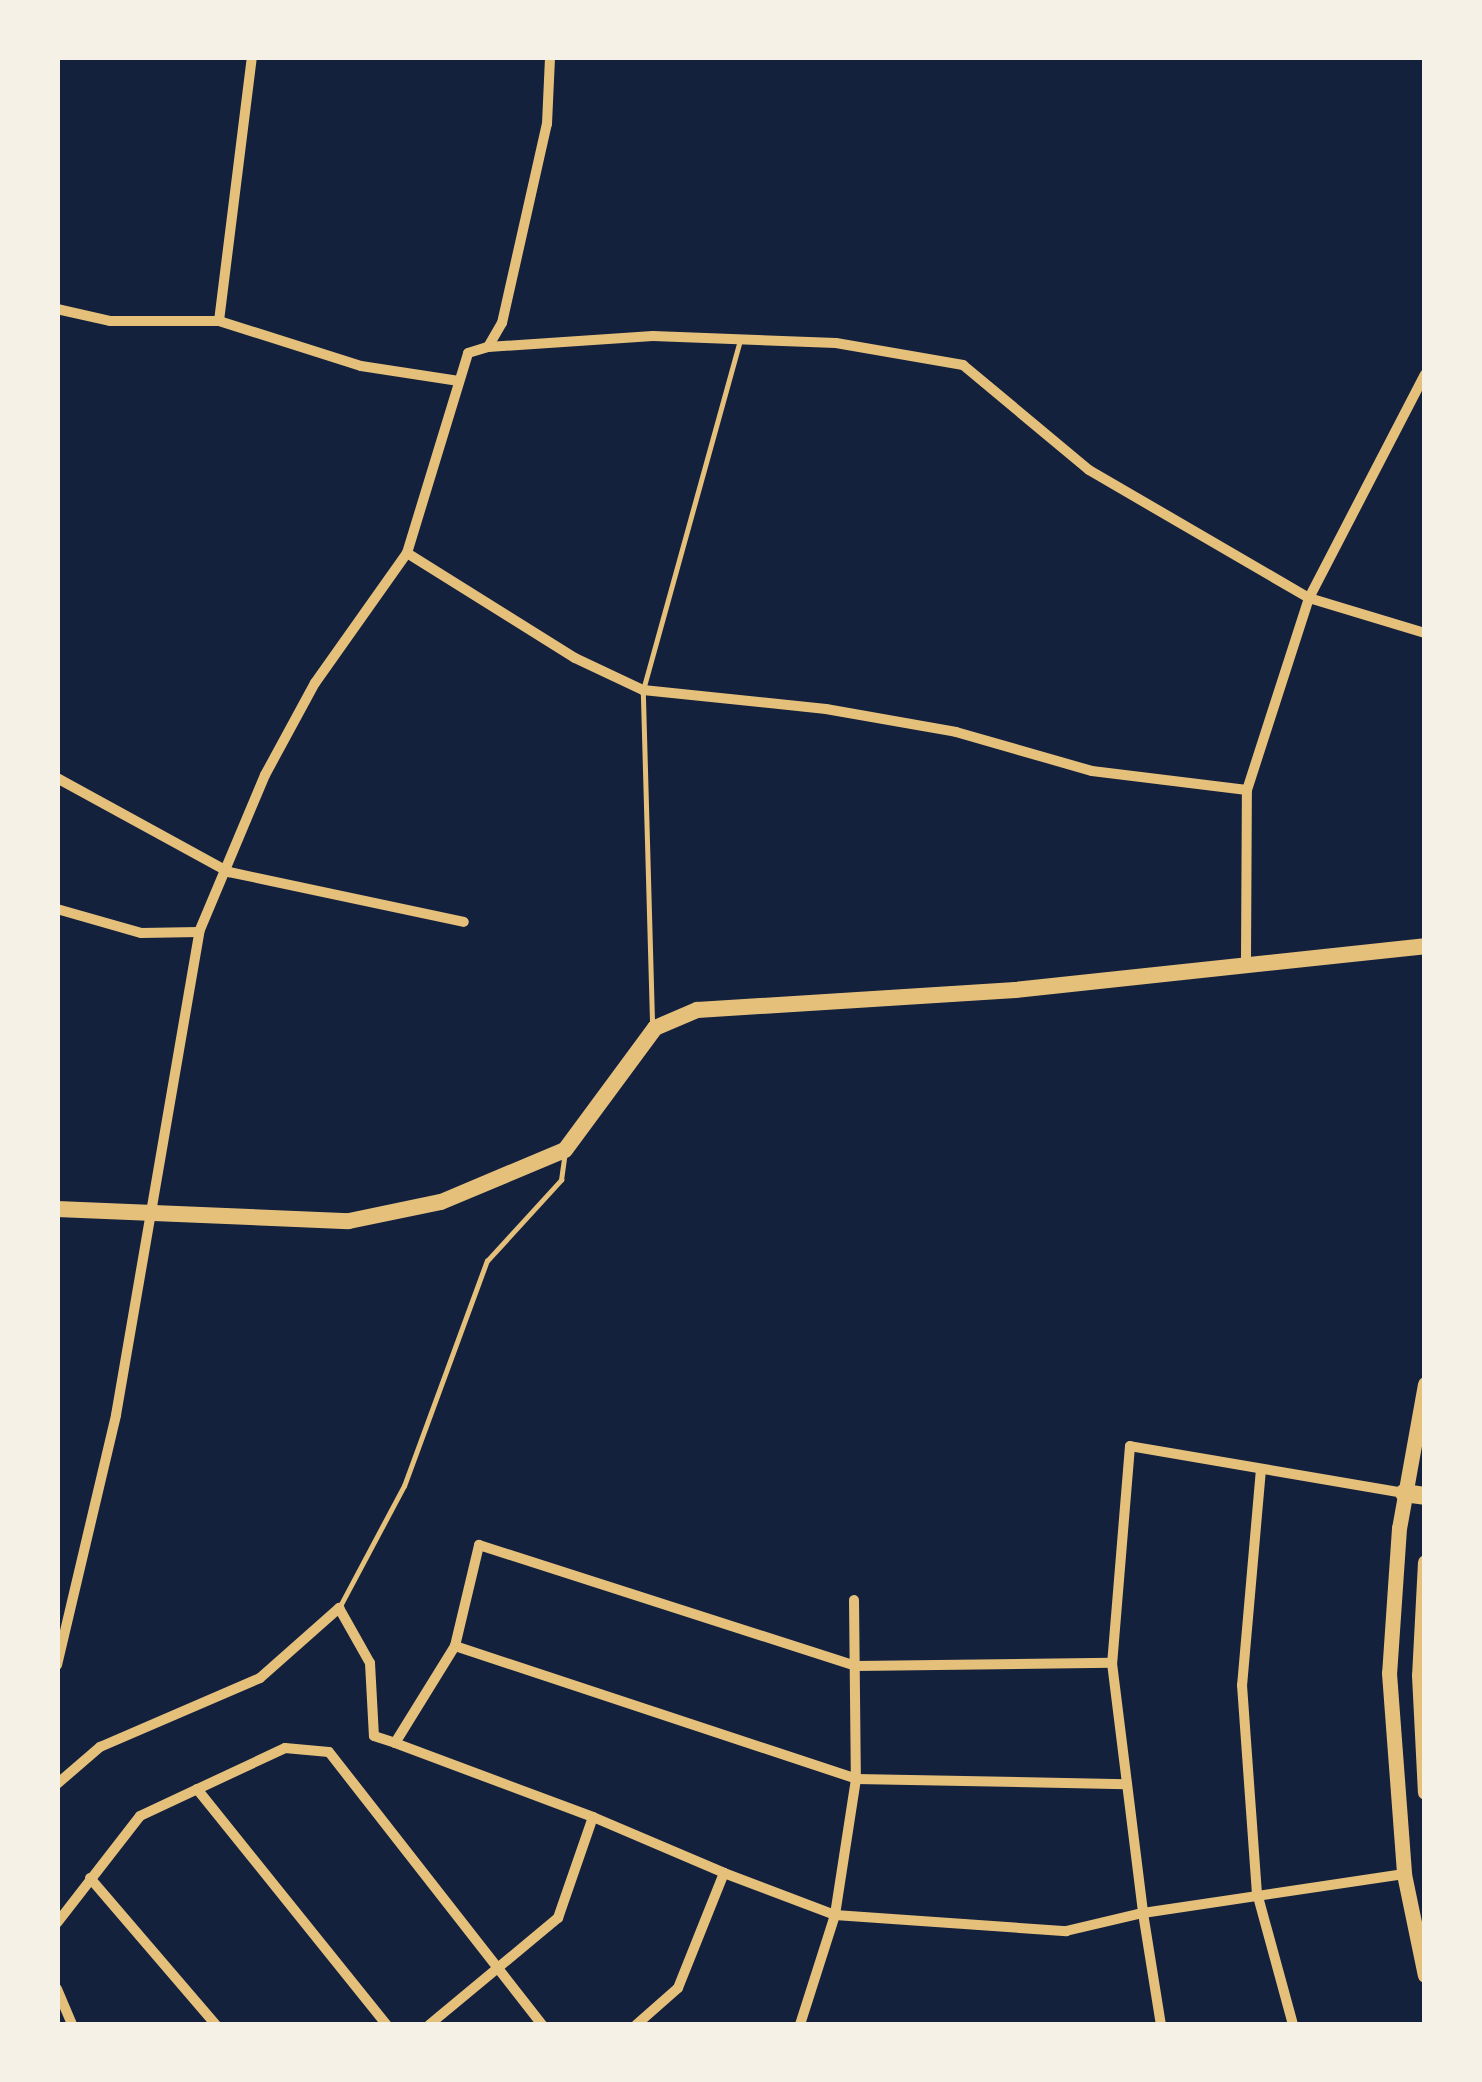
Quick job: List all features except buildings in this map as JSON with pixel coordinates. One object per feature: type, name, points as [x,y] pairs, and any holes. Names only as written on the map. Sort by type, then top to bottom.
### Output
[{"type":"highway","points":[[1404,1493],[1425,1496]]},
{"type":"main road","points":[[57,1209],[259,1221],[393,1216],[565,1150],[655,1028],[697,1010],[751,1003],[977,993],[1246,961],[1425,946]]},
{"type":"main road","points":[[1425,1384],[1404,1493],[1389,1673],[1404,1874],[1425,1975]]},
{"type":"main road","points":[[1425,1562],[1419,1675],[1425,1792]]},
{"type":"street","points":[[219,321],[252,57]]},
{"type":"street","points":[[488,347],[508,304],[542,146],[550,57]]},
{"type":"street","points":[[57,309],[110,321],[219,321],[361,366],[459,380]]},
{"type":"street","points":[[57,1665],[116,1415],[146,1214],[199,932],[229,872],[265,775],[315,683],[407,553],[468,353],[488,347],[653,336],[836,343],[963,365],[1089,470],[1309,598],[1425,633]]},
{"type":"street","points":[[1246,961],[1247,790],[1309,598],[1425,374]]},
{"type":"street","points":[[407,553],[556,647],[643,690],[826,710],[956,733],[1092,771],[1247,790]]},
{"type":"street","points":[[57,778],[229,872],[464,922]]},
{"type":"street","points":[[57,909],[141,933],[199,932]]},
{"type":"street","points":[[1161,2025],[1112,1663],[1130,1446],[1404,1493]]},
{"type":"street","points":[[1261,1469],[1242,1684],[1257,1893],[1293,2025]]},
{"type":"street","points":[[395,1742],[455,1646],[478,1545],[856,1666],[1112,1663]]},
{"type":"street","points":[[800,2025],[836,1915],[856,1779],[854,1600]]},
{"type":"street","points":[[57,1784],[100,1748],[260,1678],[340,1608],[370,1663],[374,1736],[836,1915],[1066,1930],[1257,1893],[1404,1874]]},
{"type":"street","points":[[455,1646],[856,1779],[1127,1784]]},
{"type":"street","points":[[57,1923],[140,1816],[285,1748],[328,1752],[542,2025]]},
{"type":"street","points":[[197,1789],[387,2025]]},
{"type":"street","points":[[429,2025],[558,1918],[593,1817]]},
{"type":"street","points":[[636,2025],[678,1988],[724,1873]]},
{"type":"street","points":[[90,1878],[216,2025]]},
{"type":"street","points":[[57,1989],[72,2025]]},
{"type":"lane","points":[[655,1028],[647,1011],[643,690],[706,442],[740,340]]},
{"type":"lane","points":[[340,1608],[404,1486],[487,1261],[561,1180],[565,1150]]}]
